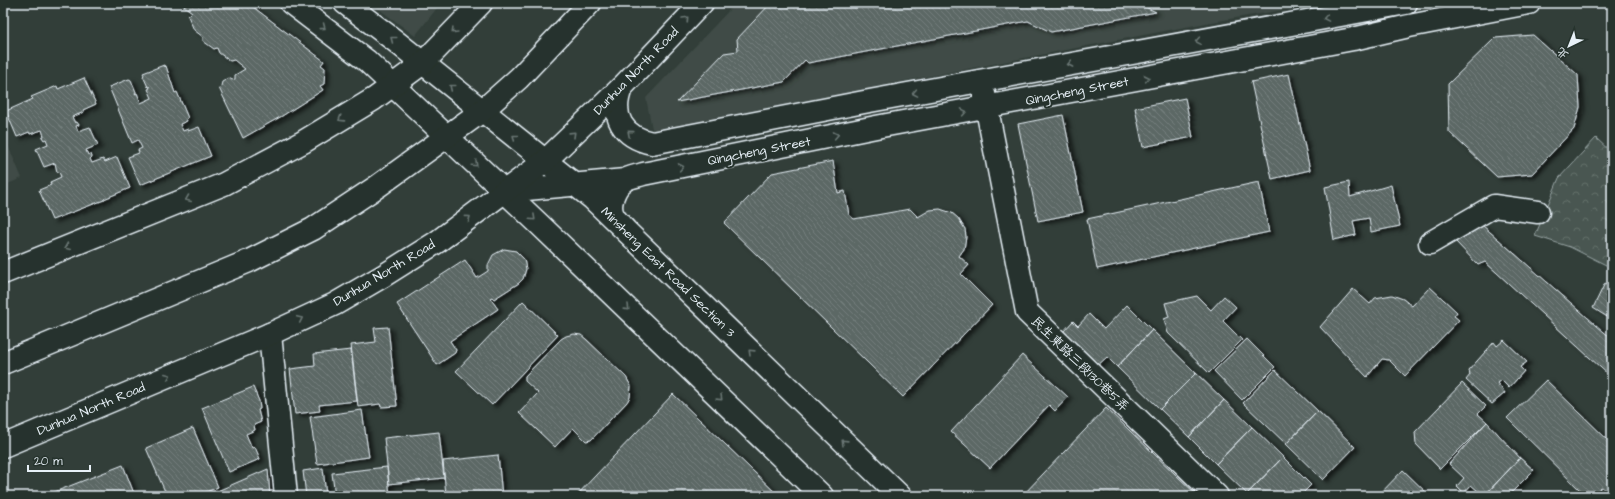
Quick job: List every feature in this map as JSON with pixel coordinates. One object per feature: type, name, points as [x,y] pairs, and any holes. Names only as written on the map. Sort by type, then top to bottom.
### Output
[{"type":"street","points":[[292,3],[367,60],[822,496]]},
{"type":"street","name":"Minsheng East Road Section 3","points":[[345,3],[423,63],[593,199],[900,496]]},
{"type":"street","points":[[3,272],[224,184],[303,142],[394,86],[423,63],[481,3]]},
{"type":"street","points":[[3,363],[249,261],[313,229],[378,186],[482,111],[519,78],[590,3]]},
{"type":"street","name":"Dunhua North Road","points":[[3,446],[270,334],[335,304],[437,242],[545,161],[621,88],[702,3]]},
{"type":"street","name":"Qingcheng Street","points":[[621,88],[617,98],[616,108],[618,118],[623,127],[630,135],[639,140],[652,143],[1406,3]]},
{"type":"street","name":"Qingcheng Street","points":[[505,191],[625,180],[643,174],[861,130],[987,108],[1353,39],[1409,26],[1529,3]]},
{"type":"street","name":"民生東路三段130巷5弄","points":[[981,81],[1027,312],[1217,496]]},
{"type":"street","points":[[625,180],[618,187],[613,197],[612,207],[614,217],[626,232]]},
{"type":"street","points":[[1430,243],[1494,206],[1538,212]]},
{"type":"street","points":[[270,334],[286,496]]},
{"type":"shaded area","points":[[371,3],[441,3],[415,36]]},
{"type":"shaded area","points":[[736,3],[1324,3],[1206,23],[895,83],[653,134],[646,98]]},
{"type":"shaded area","points":[[3,134],[22,178],[3,186]]},
{"type":"green space","points":[[1596,138],[1612,153],[1612,268],[1570,247],[1535,236],[1559,178]]},
{"type":"building","points":[[180,3],[248,3],[324,61],[321,65],[325,68],[324,84],[320,86],[323,90],[282,116],[243,138],[219,88],[222,82],[229,78],[232,80],[235,79],[235,75],[245,69],[234,60],[230,61],[219,53],[217,48],[214,49],[203,41],[203,37],[194,30],[188,16],[192,12]]},
{"type":"building","points":[[771,3],[1137,3],[1156,12],[1051,32],[1028,21],[808,63],[805,60],[784,82],[677,102],[724,53],[738,51],[737,39]]},
{"type":"building","points":[[1533,35],[1578,75],[1580,107],[1574,129],[1532,174],[1497,177],[1449,132],[1448,84],[1495,38]]},
{"type":"building","points":[[164,65],[165,67],[166,66],[175,93],[177,92],[188,118],[186,119],[187,121],[180,124],[183,131],[188,129],[188,131],[199,127],[211,156],[140,185],[128,157],[139,153],[138,150],[142,148],[138,140],[132,143],[109,87],[129,79],[131,80],[136,92],[135,94],[137,93],[141,103],[152,98],[148,89],[150,88],[149,86],[148,87],[143,73]]},
{"type":"building","points":[[1289,74],[1310,170],[1272,179],[1251,82]]},
{"type":"building","points":[[84,78],[96,104],[83,110],[84,112],[72,117],[75,123],[77,122],[79,125],[76,126],[78,131],[90,127],[98,145],[86,150],[88,155],[91,154],[92,157],[90,159],[92,163],[103,159],[105,162],[117,157],[130,188],[104,200],[52,220],[39,190],[51,185],[50,182],[61,177],[59,172],[57,172],[55,163],[44,167],[36,149],[48,144],[46,139],[44,140],[42,137],[44,136],[42,130],[30,134],[29,132],[17,137],[6,111],[33,99],[31,97],[57,86],[58,89]]},
{"type":"building","points":[[1185,98],[1193,137],[1143,147],[1135,108]]},
{"type":"building","points":[[1063,115],[1083,212],[1038,221],[1018,124]]},
{"type":"building","points":[[833,161],[838,193],[845,191],[849,215],[854,219],[910,209],[918,217],[930,210],[940,209],[952,213],[958,218],[965,229],[966,237],[964,249],[959,256],[969,265],[961,274],[992,305],[903,397],[724,223],[772,173]]},
{"type":"building","points":[[1259,182],[1269,232],[1097,269],[1087,219]]},
{"type":"building","points":[[1349,182],[1350,197],[1391,185],[1400,226],[1371,232],[1369,218],[1353,221],[1356,235],[1334,240],[1325,187]]},
{"type":"building","points":[[1482,225],[1612,339],[1612,378],[1485,262],[1478,265],[1455,241]]},
{"type":"building","points":[[504,249],[516,251],[524,259],[526,269],[523,279],[494,299],[492,297],[490,298],[498,309],[450,341],[456,350],[455,353],[437,365],[397,304],[465,260],[477,278],[488,271],[488,265],[493,255]]},
{"type":"building","points":[[1605,283],[1612,287],[1612,320],[1593,308]]},
{"type":"building","points":[[1430,287],[1457,312],[1454,316],[1459,320],[1405,376],[1389,360],[1382,359],[1367,377],[1320,327],[1353,289],[1370,304],[1375,298],[1392,295],[1403,299],[1412,306]]},
{"type":"building","points":[[1197,296],[1211,310],[1224,296],[1236,307],[1223,321],[1242,340],[1209,373],[1168,333],[1164,319],[1169,317],[1165,303]]},
{"type":"building","points":[[523,301],[558,335],[492,405],[456,371]]},
{"type":"building","points":[[1127,305],[1152,330],[1117,367],[1107,357],[1096,367],[1062,333],[1073,321],[1078,326],[1089,314],[1104,329]]},
{"type":"building","points":[[388,327],[397,406],[381,407],[380,404],[358,407],[351,345],[376,342],[374,328]]},
{"type":"building","points":[[1152,330],[1196,373],[1160,409],[1117,367]]},
{"type":"building","points":[[574,334],[581,335],[586,339],[626,377],[631,386],[630,397],[591,440],[586,441],[573,428],[555,447],[519,413],[538,393],[525,381],[525,376],[561,339]]},
{"type":"building","points":[[1247,339],[1275,367],[1242,400],[1214,371]]},
{"type":"building","points":[[1504,340],[1527,362],[1520,367],[1524,371],[1509,388],[1501,380],[1497,383],[1505,393],[1492,404],[1466,380],[1470,375],[1469,370],[1494,342],[1497,346]]},
{"type":"building","points":[[351,350],[357,401],[319,405],[320,411],[295,414],[290,369],[315,366],[314,354]]},
{"type":"building","points":[[1022,355],[1068,397],[1055,411],[1049,405],[990,468],[951,432]]},
{"type":"building","points":[[1275,370],[1318,411],[1286,444],[1243,403]]},
{"type":"building","points":[[1196,373],[1224,400],[1189,437],[1160,409]]},
{"type":"building","points":[[1546,380],[1612,444],[1612,487],[1608,491],[1601,487],[1593,496],[1586,496],[1507,418]]},
{"type":"building","points":[[1462,383],[1486,406],[1478,414],[1487,422],[1440,469],[1416,444],[1415,432]]},
{"type":"building","points":[[253,387],[259,401],[260,409],[258,410],[261,422],[254,425],[255,430],[246,434],[252,448],[255,447],[260,459],[229,472],[202,408]]},
{"type":"building","points":[[673,394],[779,496],[576,496]]},
{"type":"building","points":[[1224,400],[1252,427],[1216,464],[1189,437]]},
{"type":"building","points":[[1106,408],[1198,496],[1022,496]]},
{"type":"building","points":[[362,410],[369,457],[317,464],[310,417]]},
{"type":"building","points":[[1318,411],[1355,447],[1323,480],[1286,444]]},
{"type":"building","points":[[1487,422],[1520,458],[1484,496],[1471,485],[1464,493],[1457,486],[1464,478],[1449,464]]},
{"type":"building","points":[[1252,427],[1283,457],[1247,494],[1216,464]]},
{"type":"building","points":[[193,428],[218,487],[197,496],[167,496],[146,448]]},
{"type":"building","points":[[439,432],[444,478],[389,484],[384,438]]},
{"type":"building","points":[[498,455],[502,496],[446,496],[443,461]]},
{"type":"building","points":[[1283,457],[1311,485],[1300,496],[1249,496],[1247,494]]},
{"type":"building","points":[[1520,458],[1534,470],[1508,496],[1484,496]]},
{"type":"building","points":[[123,465],[135,496],[46,496],[57,491]]},
{"type":"building","points":[[387,467],[390,496],[335,496],[332,473]]},
{"type":"building","points":[[323,468],[326,496],[306,496],[303,471]]},
{"type":"building","points":[[268,469],[270,496],[206,496]]},
{"type":"building","points":[[1403,470],[1430,496],[1378,496]]}]
